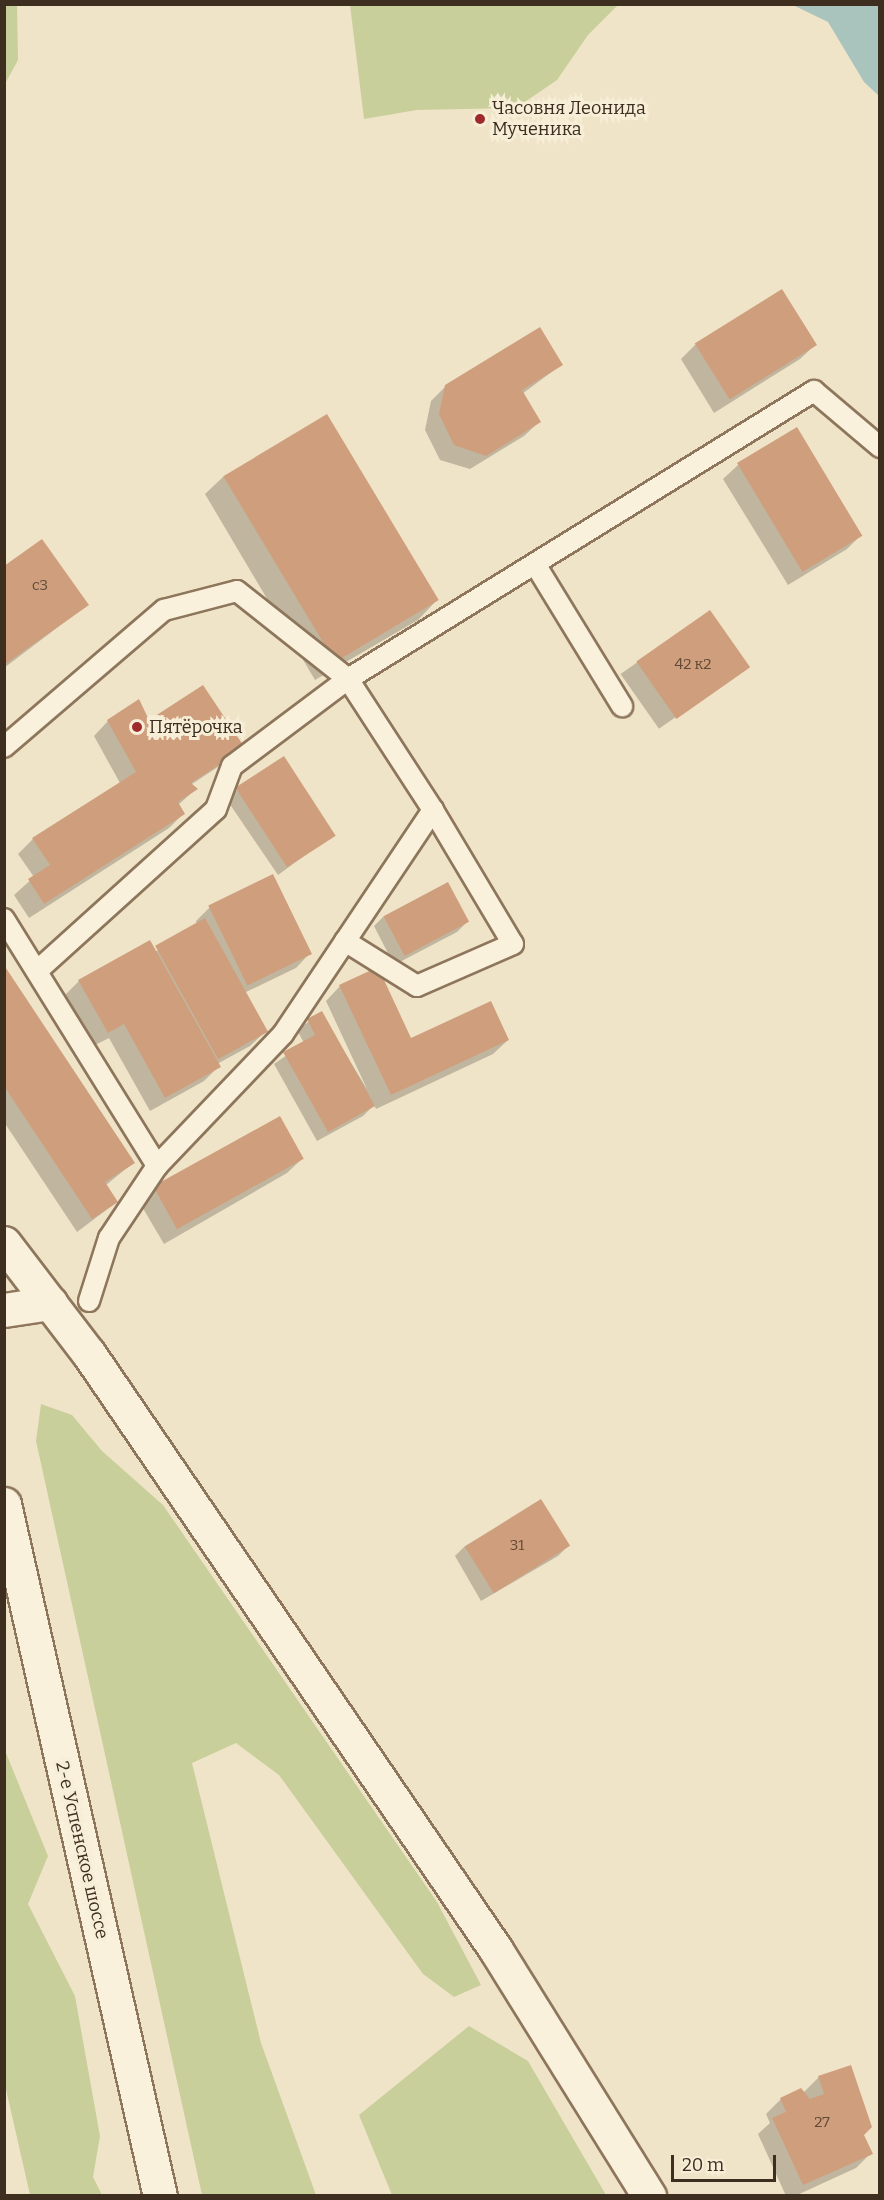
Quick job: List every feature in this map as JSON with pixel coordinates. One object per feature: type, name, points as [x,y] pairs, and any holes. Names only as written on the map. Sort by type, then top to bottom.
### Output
[{"type":"street","points":[[4,1243],[50,1303],[483,1931],[649,2196]]},
{"type":"street","points":[[4,1310],[50,1303]]},
{"type":"street","name":"2-е Успенское шоссе","points":[[4,1504],[160,2196]]},
{"type":"lane","points":[[37,971],[216,809],[232,766],[348,679],[814,391],[879,447]]},
{"type":"lane","points":[[535,564],[622,706]]},
{"type":"lane","points":[[4,747],[164,610],[237,591],[348,679],[433,810],[513,944],[417,986],[345,941]]},
{"type":"lane","points":[[89,1301],[109,1238],[157,1166],[283,1034],[433,810]]},
{"type":"lane","points":[[4,919],[157,1166]]},
{"type":"green space","points":[[5,4],[17,5],[18,60],[5,84]]},
{"type":"green space","points":[[350,4],[618,5],[588,35],[557,80],[516,108],[417,110],[364,119]]},
{"type":"green space","points":[[41,1404],[72,1415],[102,1451],[163,1505],[437,1902],[481,1985],[454,1997],[423,1974],[279,1775],[236,1743],[192,1763],[261,2043],[316,2195],[202,2195],[36,1441]]},
{"type":"green space","points":[[4,1748],[48,1856],[28,1904],[75,1996],[100,2136],[93,2177],[102,2195],[30,2195],[5,2085]]},
{"type":"green space","points":[[469,2026],[528,2061],[606,2195],[392,2195],[359,2115]]},
{"type":"water","points":[[793,5],[879,5],[879,96],[864,82],[828,22]]},
{"type":"building","points":[[782,289],[817,345],[730,400],[695,344]]},
{"type":"building","points":[[540,327],[563,365],[522,390],[541,422],[486,456],[454,445],[439,414],[445,385]]},
{"type":"building","points":[[327,414],[439,600],[335,662],[223,476]]},
{"type":"building","points":[[797,427],[862,536],[802,572],[737,463]]},
{"type":"building","points":[[42,539],[89,605],[4,665],[4,566]]},
{"type":"building","points":[[710,610],[750,667],[676,719],[636,662]]},
{"type":"building","points":[[203,685],[245,748],[191,783],[198,789],[178,802],[185,814],[44,904],[28,879],[50,865],[32,838],[136,772],[107,720],[139,699],[149,720]]},
{"type":"building","points":[[284,756],[336,836],[287,867],[235,788]]},
{"type":"building","points":[[273,874],[312,954],[247,986],[208,906]]},
{"type":"building","points":[[448,882],[469,922],[405,956],[384,916]]},
{"type":"building","points":[[205,918],[268,1032],[218,1059],[155,946]]},
{"type":"building","points":[[150,940],[221,1067],[165,1098],[124,1024],[108,1033],[78,980]]},
{"type":"building","points":[[4,965],[135,1163],[105,1182],[118,1202],[92,1219],[4,1086]]},
{"type":"building","points":[[378,967],[411,1038],[491,1001],[509,1040],[391,1095],[339,985]]},
{"type":"building","points":[[322,1011],[375,1106],[328,1132],[283,1052],[315,1035],[307,1019]]},
{"type":"building","points":[[280,1116],[304,1159],[177,1229],[153,1186]]},
{"type":"building","points":[[541,1499],[570,1546],[494,1593],[465,1547]]},
{"type":"building","points":[[851,2065],[872,2127],[864,2135],[873,2154],[803,2185],[772,2118],[786,2112],[780,2098],[801,2088],[810,2099],[824,2094],[818,2076]]},
{"type":"place","name":"Часовня Леонида Мученика","points":[[480,119]]},
{"type":"place","name":"Пятёрочка","points":[[137,727]]}]
